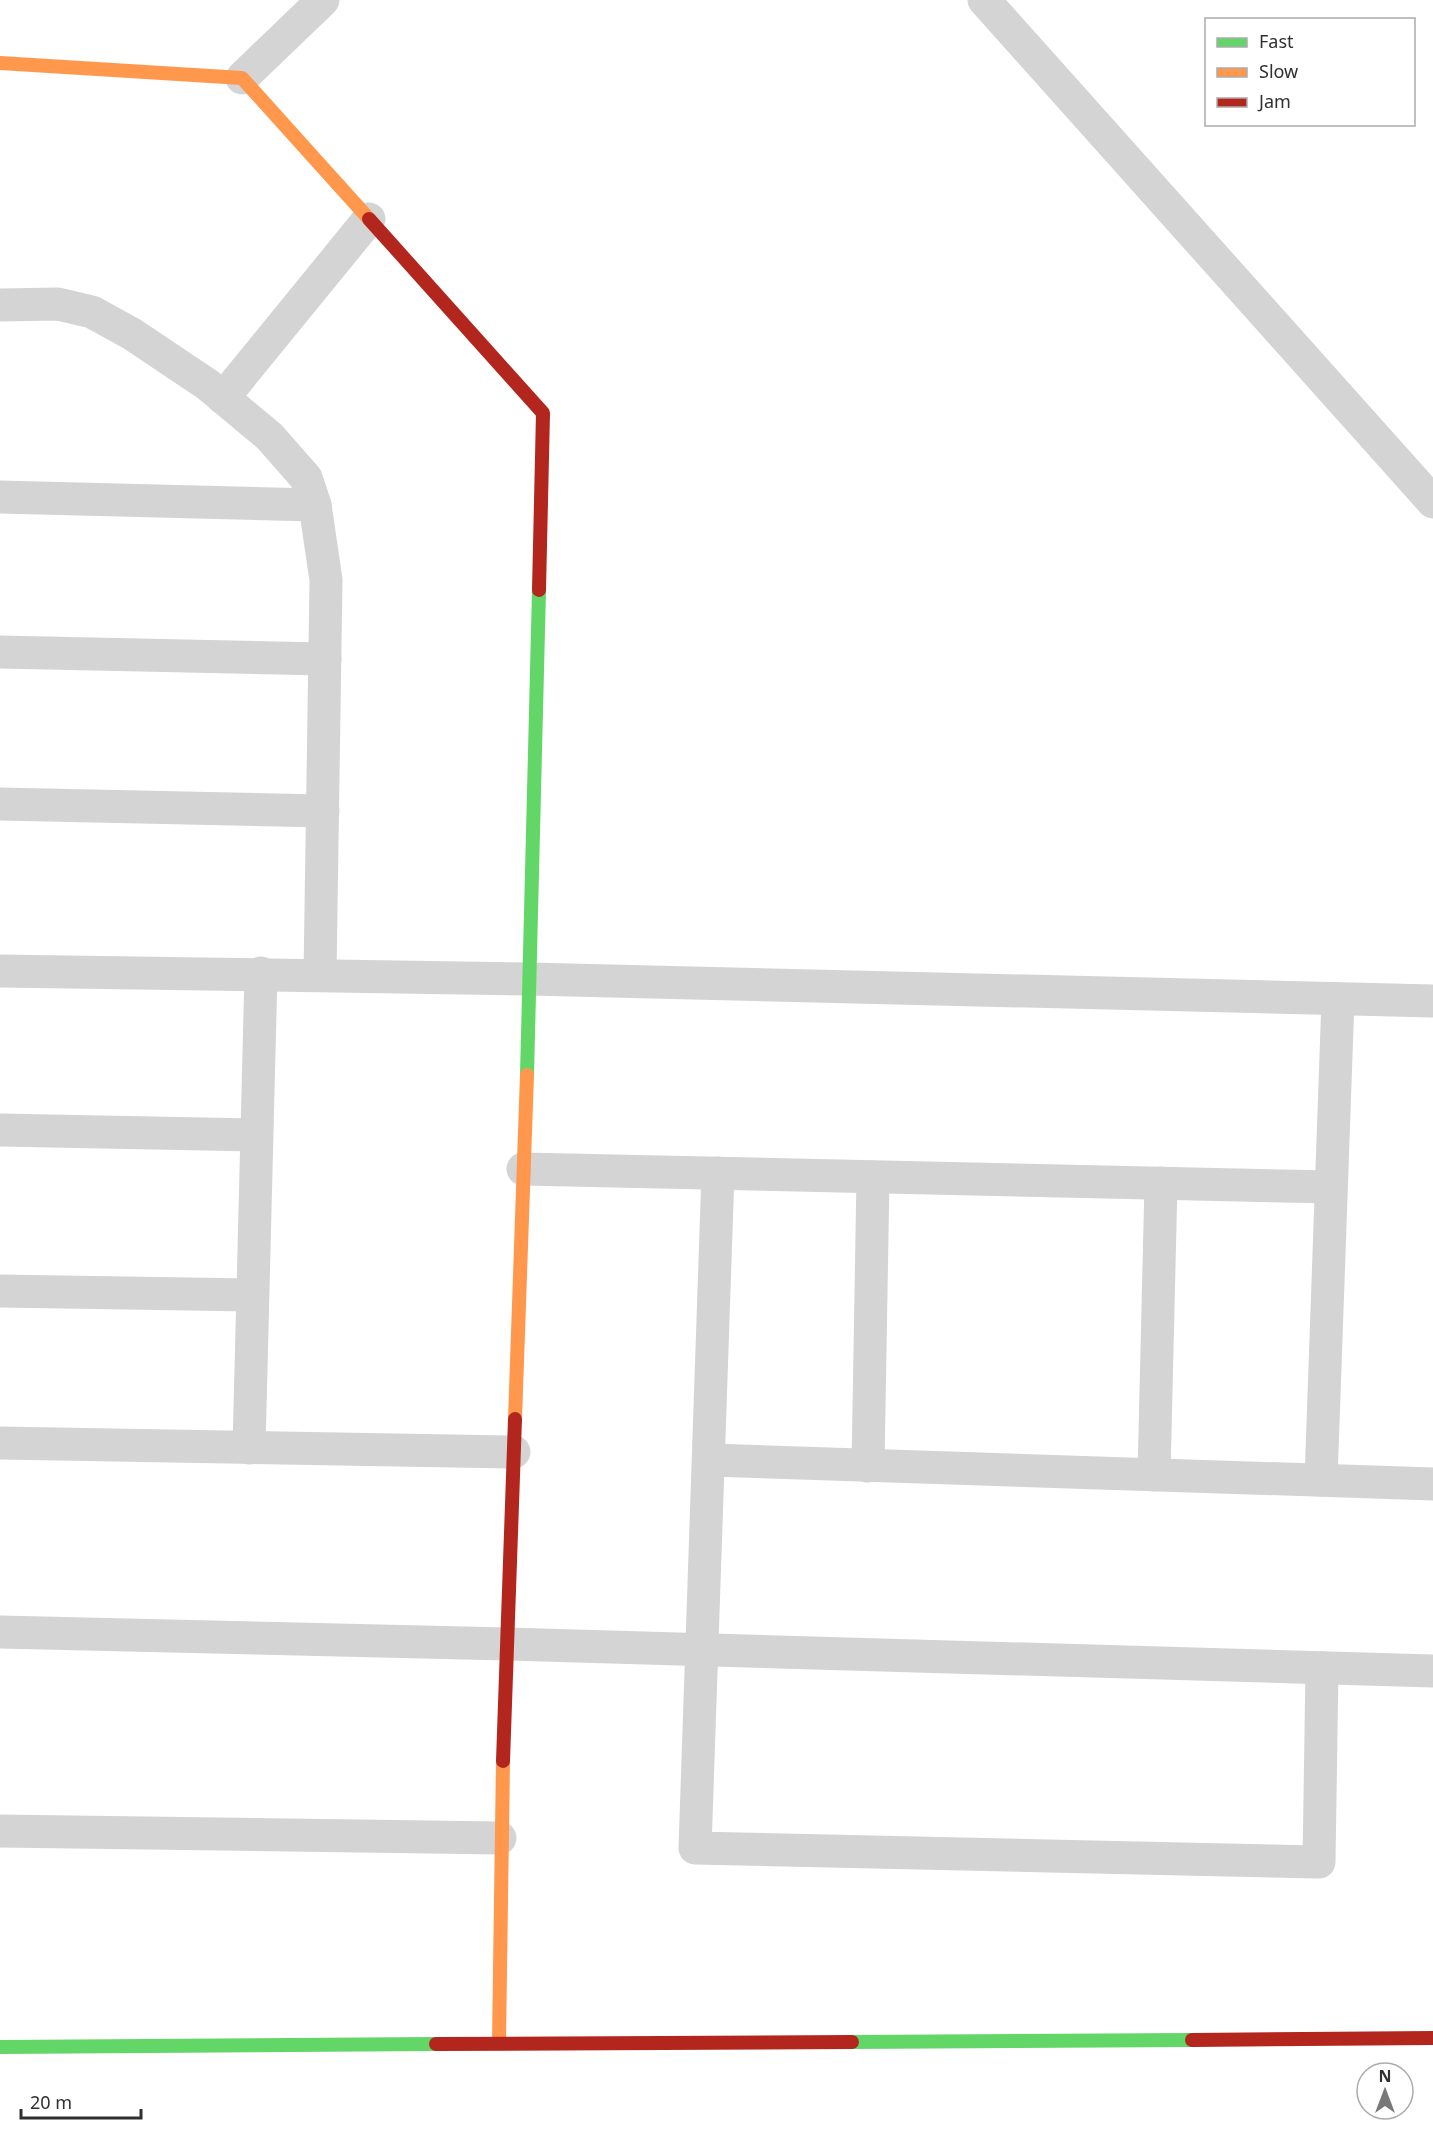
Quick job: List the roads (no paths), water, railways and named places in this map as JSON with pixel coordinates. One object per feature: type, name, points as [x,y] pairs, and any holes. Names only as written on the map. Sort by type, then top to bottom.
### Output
[{"type":"street","points":[[242,78],[323,0]]},
{"type":"street","points":[[984,0],[1433,502]]},
{"type":"street","points":[[0,63],[242,78],[543,413],[530,979],[501,1838],[499,2042]]},
{"type":"street","points":[[223,398],[369,219]]},
{"type":"street","points":[[0,304],[58,304],[92,312],[132,334],[223,398],[270,437],[306,478],[315,505],[326,580],[320,975]]},
{"type":"street","points":[[0,497],[315,505]]},
{"type":"street","points":[[0,652],[325,659]]},
{"type":"street","points":[[0,804],[323,811]]},
{"type":"street","points":[[0,971],[261,973],[1433,1001]]},
{"type":"street","points":[[249,1448],[261,973]]},
{"type":"street","points":[[1321,1480],[1338,999]]},
{"type":"street","points":[[0,1130],[256,1136]]},
{"type":"street","points":[[523,1169],[1331,1187]]},
{"type":"street","points":[[718,1173],[695,1848],[1319,1862],[1322,1668]]},
{"type":"street","points":[[868,1466],[873,1177]]},
{"type":"street","points":[[1154,1475],[1161,1183]]},
{"type":"street","points":[[0,1291],[252,1295]]},
{"type":"street","points":[[0,1443],[513,1452]]},
{"type":"street","points":[[710,1460],[1433,1484]]},
{"type":"street","points":[[0,1632],[1433,1671]]},
{"type":"street","points":[[0,1830],[501,1838]]},
{"type":"street","points":[[0,2047],[499,2042],[1433,2038]]}]
